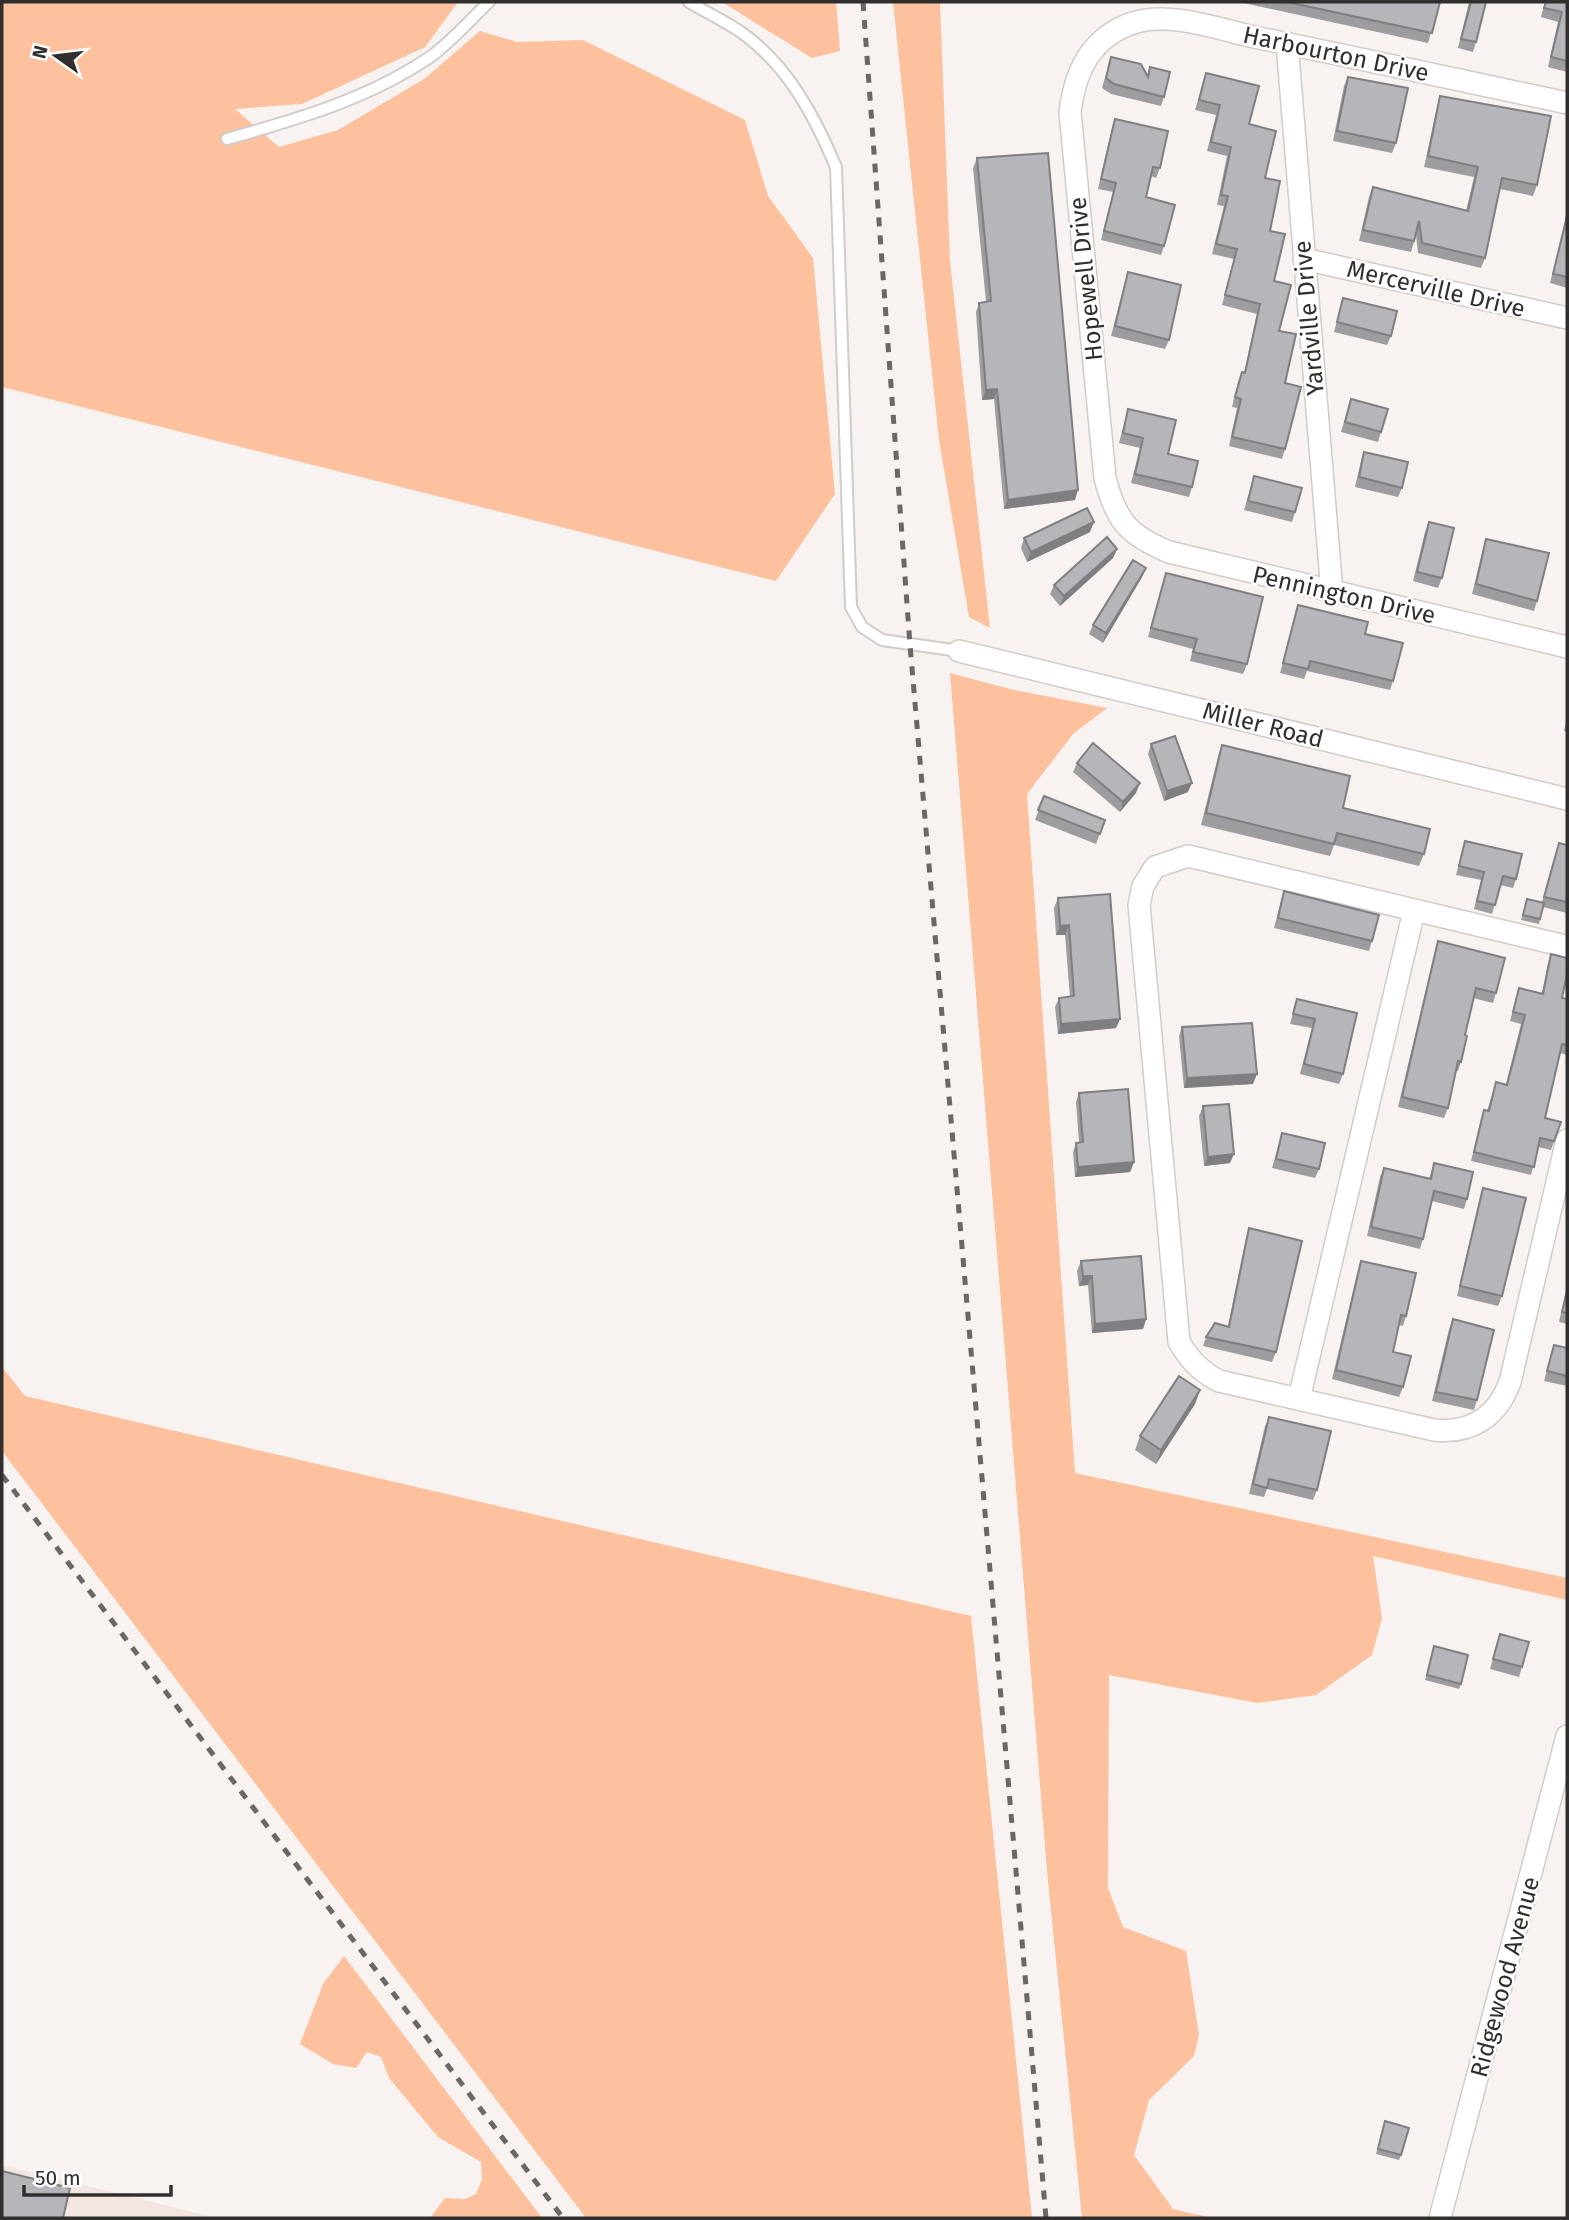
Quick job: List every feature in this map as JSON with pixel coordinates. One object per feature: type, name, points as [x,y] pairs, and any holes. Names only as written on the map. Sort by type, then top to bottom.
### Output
[{"type":"street","name":"Harbourton Drive","points":[[1107,37],[1135,22],[1172,20],[1567,103]]},
{"type":"street","name":"Hopewell Drive","points":[[1107,37],[1085,57],[1073,84],[1070,112],[1105,478],[1112,506],[1126,528]]},
{"type":"street","name":"Yardville Drive","points":[[1287,43],[1332,593]]},
{"type":"street","name":"Mercerville Drive","points":[[1304,259],[1567,318]]},
{"type":"street","name":"Pennington Drive","points":[[1126,528],[1143,542],[1168,552],[1567,647]]},
{"type":"street","name":"Miller Road","points":[[959,651],[1567,799]]},
{"type":"street","points":[[1567,949],[1561,945],[1188,856],[1148,862],[1139,905],[1179,1342],[1188,1358],[1202,1372],[1219,1381],[1451,1432],[1466,1430],[1494,1411],[1510,1382],[1567,1140]]},
{"type":"street","points":[[1298,1399],[1414,911]]},
{"type":"street","name":"Ridgewood Avenue","points":[[1440,2218],[1567,1736]]},
{"type":"lane","points":[[227,139],[321,112],[386,83],[432,55],[489,2]]},
{"type":"lane","points":[[689,2],[746,36],[788,76],[819,127],[836,167],[851,607],[862,627],[882,640],[959,651]]},
{"type":"shaded area","points":[[2,2],[458,2],[425,47],[302,104],[235,109],[279,147],[338,130],[424,79],[480,31],[517,42],[583,40],[745,120],[768,196],[813,258],[835,494],[776,581],[2,387]]},
{"type":"shaded area","points":[[722,2],[836,2],[840,51],[812,58]]},
{"type":"shaded area","points":[[893,2],[940,2],[950,261],[990,628],[969,617],[939,440]]},
{"type":"shaded area","points":[[950,673],[1010,689],[1107,708],[1073,734],[1027,794],[1075,1473],[1567,1578],[1567,1600],[1373,1556],[1382,1618],[1372,1655],[1316,1695],[1258,1703],[1109,1675],[1108,1888],[1123,1927],[1186,1951],[1199,2035],[1194,2056],[1149,2100],[1134,2155],[1173,2209],[1212,2218],[1082,2218],[1047,1871]]},
{"type":"shaded area","points":[[2,1367],[25,1396],[971,1616],[1032,2218],[586,2218],[2,1451]]},
{"type":"shaded area","points":[[344,1956],[542,2218],[430,2218],[445,2198],[465,2199],[476,2194],[482,2179],[481,2162],[438,2137],[389,2078],[381,2057],[367,2052],[356,2068],[333,2064],[300,2044],[323,1984]]},
{"type":"shaded area","points":[[2,2165],[218,2218],[2,2218]]},
{"type":"building","points":[[1287,2],[1440,2],[1432,33]]},
{"type":"building","points":[[1471,2],[1486,2],[1476,42],[1461,39]]},
{"type":"building","points":[[1546,2],[1567,2],[1567,61],[1551,57],[1562,12],[1544,8]]},
{"type":"building","points":[[1111,57],[1141,64],[1148,77],[1150,67],[1170,72],[1164,97],[1114,84],[1106,78]]},
{"type":"building","points":[[1206,73],[1259,86],[1249,124],[1276,131],[1265,178],[1280,181],[1270,231],[1285,234],[1274,281],[1291,285],[1279,331],[1296,334],[1285,383],[1301,387],[1285,449],[1232,437],[1241,399],[1235,397],[1242,372],[1245,373],[1260,304],[1225,295],[1237,249],[1216,244],[1228,196],[1221,195],[1231,147],[1211,142],[1220,105],[1199,100]]},
{"type":"building","points":[[1348,77],[1408,88],[1396,143],[1337,131]]},
{"type":"building","points":[[1440,96],[1551,116],[1537,185],[1502,178],[1485,258],[1422,243],[1419,221],[1414,241],[1363,230],[1373,187],[1468,211],[1478,167],[1428,156]]},
{"type":"building","points":[[1115,119],[1168,131],[1160,168],[1153,167],[1146,197],[1175,205],[1164,246],[1104,231],[1116,183],[1101,179]]},
{"type":"building","points":[[1048,153],[1078,490],[1008,500],[997,389],[986,390],[979,303],[991,301],[977,158]]},
{"type":"building","points":[[1567,216],[1567,277],[1553,274]]},
{"type":"building","points":[[1128,272],[1181,285],[1169,340],[1115,326]]},
{"type":"building","points":[[1343,298],[1397,311],[1391,336],[1337,322]]},
{"type":"building","points":[[1351,399],[1388,409],[1381,432],[1345,422]]},
{"type":"building","points":[[1128,409],[1176,420],[1168,454],[1198,461],[1192,487],[1135,474],[1143,438],[1123,433]]},
{"type":"building","points":[[1364,452],[1408,462],[1402,488],[1359,477]]},
{"type":"building","points":[[1254,476],[1302,488],[1295,512],[1248,501]]},
{"type":"building","points":[[1087,508],[1094,522],[1031,552],[1024,538]]},
{"type":"building","points":[[1429,522],[1454,528],[1442,578],[1417,572]]},
{"type":"building","points":[[1107,537],[1117,549],[1064,596],[1054,585]]},
{"type":"building","points":[[1486,539],[1549,553],[1537,601],[1476,584]]},
{"type":"building","points":[[1133,560],[1146,568],[1106,633],[1093,625]]},
{"type":"building","points":[[1166,573],[1263,597],[1247,664],[1193,652],[1197,639],[1151,628]]},
{"type":"building","points":[[1298,605],[1368,622],[1365,634],[1403,643],[1393,681],[1310,661],[1308,669],[1283,663]]},
{"type":"building","points":[[1175,736],[1192,783],[1167,791],[1151,744]]},
{"type":"building","points":[[1093,743],[1140,783],[1123,802],[1077,763]]},
{"type":"building","points":[[1222,745],[1350,776],[1343,808],[1430,829],[1424,854],[1337,833],[1334,844],[1206,813]]},
{"type":"building","points":[[1044,796],[1105,820],[1100,834],[1038,810]]},
{"type":"building","points":[[1465,841],[1522,854],[1516,879],[1503,876],[1495,905],[1477,901],[1484,872],[1459,866]]},
{"type":"building","points":[[1559,843],[1567,845],[1567,902],[1544,897]]},
{"type":"building","points":[[1284,891],[1379,915],[1372,941],[1278,918]]},
{"type":"building","points":[[1110,894],[1120,1019],[1061,1024],[1059,998],[1074,996],[1069,925],[1060,926],[1058,898]]},
{"type":"building","points":[[1527,899],[1544,903],[1540,919],[1523,915]]},
{"type":"building","points":[[1438,941],[1505,958],[1496,993],[1476,988],[1461,1062],[1458,1061],[1448,1108],[1402,1097]]},
{"type":"building","points":[[1551,954],[1567,958],[1567,975],[1562,998],[1567,999],[1567,1045],[1562,1044],[1545,1118],[1561,1122],[1554,1141],[1540,1138],[1534,1167],[1474,1152],[1484,1110],[1489,1111],[1496,1082],[1507,1085],[1525,1015],[1513,1012],[1519,988],[1543,994]]},
{"type":"building","points":[[1297,999],[1357,1013],[1343,1074],[1304,1064],[1315,1019],[1293,1014]]},
{"type":"building","points":[[1252,1023],[1257,1074],[1187,1078],[1182,1027]]},
{"type":"building","points":[[1128,1089],[1134,1162],[1078,1167],[1076,1143],[1083,1142],[1079,1093]]},
{"type":"building","points":[[1229,1104],[1234,1154],[1208,1157],[1203,1106]]},
{"type":"building","points":[[1282,1133],[1325,1143],[1319,1169],[1276,1159]]},
{"type":"building","points":[[1434,1163],[1473,1172],[1467,1199],[1434,1191],[1423,1239],[1371,1227],[1384,1168],[1431,1179]]},
{"type":"building","points":[[1483,1188],[1526,1198],[1502,1296],[1460,1286]]},
{"type":"building","points":[[1249,1228],[1302,1241],[1276,1352],[1206,1337],[1215,1323],[1229,1327]]},
{"type":"building","points":[[1141,1256],[1146,1319],[1095,1324],[1092,1276],[1083,1276],[1081,1261]]},
{"type":"building","points":[[1361,1261],[1416,1273],[1406,1316],[1401,1315],[1393,1352],[1411,1356],[1403,1387],[1336,1370]]},
{"type":"building","points":[[1567,1291],[1567,1313],[1562,1312]]},
{"type":"building","points":[[1453,1319],[1494,1330],[1477,1400],[1436,1392]]},
{"type":"building","points":[[1554,1345],[1567,1348],[1567,1376],[1547,1371]]},
{"type":"building","points":[[1179,1376],[1200,1390],[1161,1450],[1140,1436]]},
{"type":"building","points":[[1269,1417],[1331,1431],[1317,1490],[1269,1479],[1267,1488],[1253,1484]]},
{"type":"building","points":[[1500,1634],[1529,1642],[1522,1667],[1493,1659]]},
{"type":"building","points":[[1434,1646],[1468,1655],[1461,1684],[1427,1675]]},
{"type":"building","points":[[1385,2121],[1409,2128],[1401,2155],[1378,2149]]},
{"type":"building","points":[[2,2171],[70,2188],[63,2218],[2,2218]]},
{"type":"railway","points":[[863,2],[910,645],[1046,2218]]},
{"type":"railway","points":[[2,1475],[563,2218]]}]
